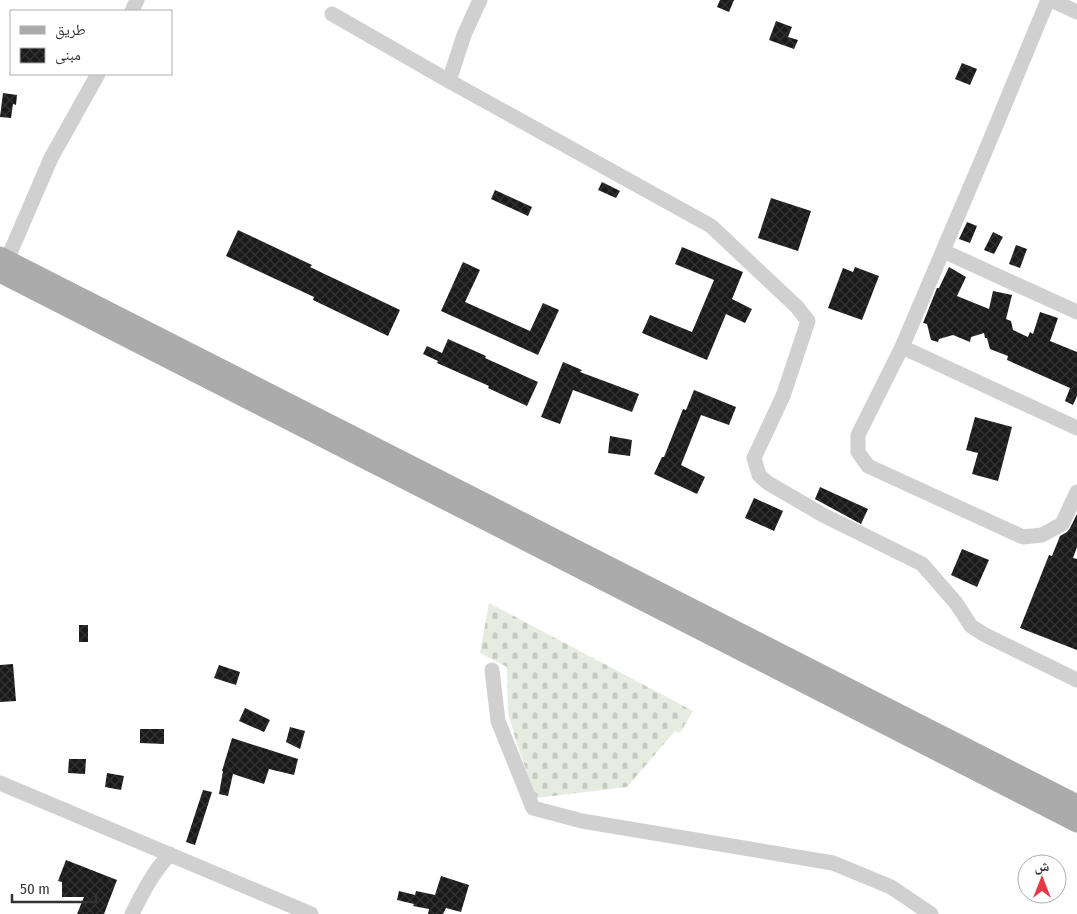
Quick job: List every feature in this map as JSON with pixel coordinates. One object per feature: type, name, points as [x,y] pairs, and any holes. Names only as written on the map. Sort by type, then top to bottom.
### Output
[{"type":"main road","points":[[2,265],[1077,804]]},
{"type":"main road","points":[[2,265],[1077,823]]},
{"type":"street","points":[[449,81],[464,35],[480,0]]},
{"type":"street","points":[[1077,12],[1049,0],[902,347],[858,435],[858,452],[868,466],[1023,536],[1042,535],[1062,524],[1077,492]]},
{"type":"street","points":[[332,14],[449,81],[712,226],[797,307],[808,321],[783,396],[754,458],[759,475],[768,483],[824,514],[922,564],[956,603],[971,626],[1077,680]]},
{"type":"street","points":[[2,265],[51,158],[97,75]]},
{"type":"street","points":[[943,251],[1077,312]]},
{"type":"street","points":[[902,347],[1077,428]]},
{"type":"street","points":[[492,670],[498,721],[533,808],[582,821],[833,863],[891,888],[931,914]]},
{"type":"street","points":[[0,783],[311,914]]},
{"type":"street","points":[[148,845],[152,859],[150,879]]},
{"type":"street","points":[[132,914],[150,879],[160,864],[170,854]]},
{"type":"green space","points":[[489,603],[693,711],[680,733],[675,731],[627,787],[536,798],[508,713],[507,667],[480,653]]},
{"type":"building","points":[[720,0],[734,0],[729,12],[717,7]]},
{"type":"building","points":[[776,21],[792,27],[788,37],[798,40],[794,49],[769,40]]},
{"type":"building","points":[[962,63],[977,69],[970,85],[955,79]]},
{"type":"building","points":[[3,93],[17,95],[16,105],[13,104],[11,118],[0,117]]},
{"type":"building","points":[[602,182],[620,191],[616,198],[598,190]]},
{"type":"building","points":[[495,190],[532,207],[528,216],[491,199]]},
{"type":"building","points":[[771,198],[811,211],[798,251],[758,238]]},
{"type":"building","points":[[967,222],[977,226],[970,243],[959,239]]},
{"type":"building","points":[[238,230],[400,310],[388,336],[313,300],[314,297],[226,256]]},
{"type":"building","points":[[993,232],[1003,237],[994,254],[984,250]]},
{"type":"building","points":[[1016,245],[1027,249],[1020,268],[1009,264]]},
{"type":"building","points":[[682,247],[743,272],[732,299],[752,309],[745,323],[726,314],[707,360],[642,333],[650,315],[692,332],[714,280],[675,264]]},
{"type":"building","points":[[463,262],[480,270],[465,302],[530,331],[543,303],[559,310],[538,355],[441,311]]},
{"type":"building","points":[[855,267],[879,276],[862,320],[828,308],[843,268],[853,272]]},
{"type":"building","points":[[949,267],[966,277],[957,296],[989,309],[993,291],[1012,295],[1006,319],[1011,321],[1013,330],[1028,337],[1030,332],[1033,334],[1040,312],[1058,318],[1050,341],[1077,352],[1077,396],[1073,405],[1065,401],[1070,388],[1007,360],[1008,356],[990,349],[984,333],[971,337],[970,342],[953,335],[939,339],[938,342],[931,340],[927,324],[923,323],[937,288],[939,288]]},
{"type":"building","points":[[448,339],[538,382],[527,406],[488,388],[489,386],[437,363],[438,361],[423,354],[427,346],[442,353]]},
{"type":"building","points":[[563,362],[582,370],[580,372],[639,394],[632,412],[573,390],[560,424],[541,417]]},
{"type":"building","points":[[694,390],[736,407],[729,425],[701,415],[681,465],[705,477],[697,494],[654,474],[662,457],[664,457],[683,409],[686,410]]},
{"type":"building","points":[[975,417],[1012,427],[998,481],[972,474],[978,453],[966,450]]},
{"type":"building","points":[[610,436],[632,440],[630,456],[608,453]]},
{"type":"building","points":[[820,487],[868,509],[861,524],[815,499]]},
{"type":"building","points":[[754,498],[783,511],[774,531],[745,518]]},
{"type":"building","points":[[1077,514],[1077,547],[1073,558],[1077,559],[1077,650],[1020,628],[1049,555],[1052,556],[1060,536],[1067,532]]},
{"type":"building","points":[[962,549],[989,560],[977,587],[951,575]]},
{"type":"building","points":[[79,625],[88,625],[88,642],[79,642]]},
{"type":"building","points":[[13,664],[16,701],[0,702],[0,665]]},
{"type":"building","points":[[219,665],[240,672],[236,685],[214,678]]},
{"type":"building","points":[[245,708],[270,720],[264,732],[239,721]]},
{"type":"building","points":[[290,727],[305,731],[300,749],[286,742]]},
{"type":"building","points":[[140,729],[164,729],[164,744],[140,743]]},
{"type":"building","points":[[232,738],[298,759],[294,775],[269,769],[264,784],[233,774],[228,796],[219,794],[222,771]]},
{"type":"building","points":[[69,759],[86,759],[85,774],[68,773]]},
{"type":"building","points":[[107,773],[124,776],[121,790],[105,787]]},
{"type":"building","points":[[203,790],[212,792],[195,845],[186,842]]},
{"type":"building","points":[[66,860],[117,880],[104,914],[77,914],[84,897],[62,897],[62,882],[58,881]]},
{"type":"building","points":[[441,876],[469,885],[461,912],[446,908],[443,914],[428,914],[429,909],[397,900],[399,891],[415,895],[416,891],[435,895]]}]
